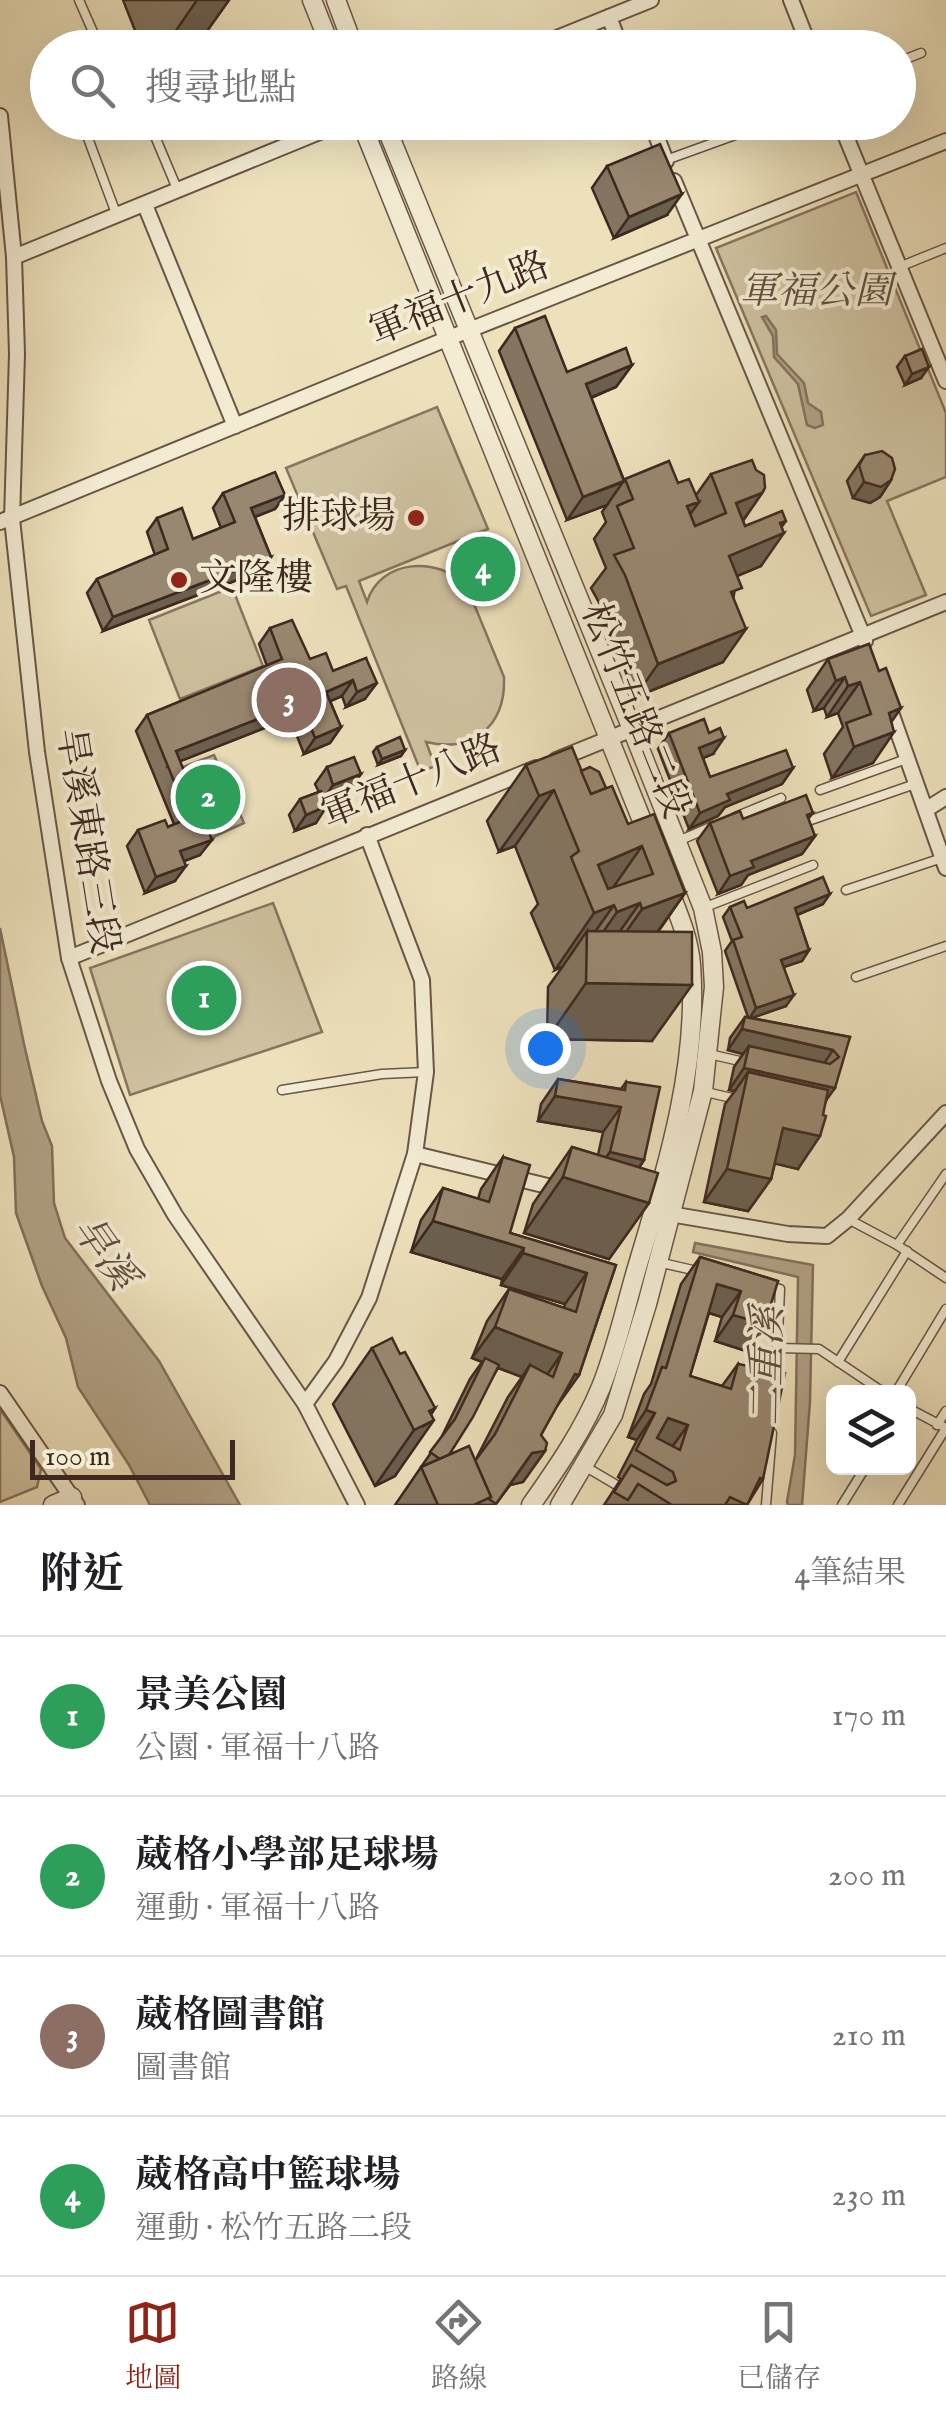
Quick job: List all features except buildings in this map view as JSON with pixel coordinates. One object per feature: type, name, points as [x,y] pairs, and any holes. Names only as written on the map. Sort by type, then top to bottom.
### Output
[{"type":"street","points":[[312,0],[324,30]]},
{"type":"street","points":[[336,0],[347,30]]},
{"type":"street","points":[[577,30],[651,0]]},
{"type":"street","points":[[791,0],[803,30]]},
{"type":"street","points":[[609,17],[614,30]]},
{"type":"street","name":"旱溪東路三段","points":[[0,116],[14,257],[17,406],[6,520],[69,958],[108,1081],[137,1149],[175,1214],[305,1404],[357,1505]]},
{"type":"street","points":[[14,257],[301,140]]},
{"type":"street","name":"松竹五路二段","points":[[367,140],[611,738],[685,932],[691,964],[688,1055],[673,1136],[601,1388],[564,1457],[532,1505]]},
{"type":"street","name":"松竹五路二段","points":[[391,140],[703,908],[712,952],[714,987],[703,1092],[653,1210],[658,1262],[613,1416],[560,1505]]},
{"type":"street","points":[[658,140],[870,653]]},
{"type":"street","points":[[847,140],[944,371]]},
{"type":"street","name":"軍福十九路","points":[[6,520],[449,338],[946,141]]},
{"type":"street","points":[[145,205],[235,426]]},
{"type":"street","name":"軍福十八路","points":[[69,958],[946,602]]},
{"type":"street","points":[[883,688],[943,852]]},
{"type":"street","points":[[927,809],[946,797]]},
{"type":"street","points":[[305,1404],[336,1360],[370,1298],[415,1154],[426,1072],[422,980],[368,835]]},
{"type":"street","points":[[653,1210],[806,1236],[827,1236],[848,1219],[946,1113]]},
{"type":"street","points":[[415,1154],[580,1194]]},
{"type":"street","points":[[0,1392],[74,1501],[53,1505]]},
{"type":"lane","points":[[80,0],[92,30]]},
{"type":"lane","points":[[916,56],[921,54]]},
{"type":"lane","points":[[89,140],[117,216]]},
{"type":"lane","points":[[156,140],[178,192]]},
{"type":"lane","points":[[666,160],[721,140]]},
{"type":"lane","points":[[899,268],[946,248]]},
{"type":"lane","points":[[820,790],[909,758]]},
{"type":"lane","points":[[808,821],[918,783]]},
{"type":"lane","points":[[676,842],[780,798]]},
{"type":"lane","points":[[846,890],[943,852]]},
{"type":"lane","points":[[703,908],[813,865]]},
{"type":"lane","points":[[856,977],[946,946]]},
{"type":"lane","points":[[708,1054],[762,1066]]},
{"type":"lane","points":[[282,1090],[382,1074],[426,1072]]},
{"type":"lane","points":[[703,1092],[738,1100]]},
{"type":"lane","points":[[898,1245],[946,1174]]},
{"type":"lane","points":[[848,1219],[944,1272]]},
{"type":"lane","points":[[838,1362],[907,1252]]},
{"type":"lane","points":[[658,1262],[710,1274]]},
{"type":"lane","points":[[762,1285],[780,1288],[776,1387]]},
{"type":"lane","points":[[900,1385],[946,1309]]},
{"type":"lane","points":[[779,1348],[818,1349],[872,1385]]},
{"type":"lane","points":[[898,1505],[943,1427],[946,1410]]},
{"type":"lane","points":[[916,1412],[943,1427]]},
{"type":"lane","points":[[766,1505],[772,1426]]},
{"type":"lane","points":[[584,1466],[634,1495]]},
{"type":"lane","points":[[842,1505],[861,1475]]},
{"type":"green space","name":"軍福公園","points":[[856,192],[946,413],[946,477],[887,501],[926,595],[871,616],[716,248]]},
{"type":"green space","points":[[437,407],[488,529],[359,581],[367,602],[384,577],[411,566],[426,566],[455,577],[467,587],[504,677],[503,694],[493,722],[472,739],[443,744],[426,742],[435,766],[421,772],[346,586],[337,589],[286,468]]},
{"type":"green space","points":[[488,537],[508,590],[477,601],[458,549]]},
{"type":"green space","points":[[232,587],[263,666],[180,699],[149,620]]},
{"type":"green space","points":[[214,755],[244,823],[202,842],[173,771]]},
{"type":"green space","points":[[273,903],[322,1032],[130,1095],[90,968]]},
{"type":"green space","points":[[0,1409],[41,1469],[37,1487],[0,1502]]},
{"type":"shaded area","points":[[766,316],[776,330],[777,354],[804,383],[808,403],[821,412],[823,425],[807,425],[798,384],[774,357],[773,336],[762,317]]},
{"type":"shaded area","points":[[0,928],[42,1121],[52,1146],[54,1203],[65,1238],[159,1361],[240,1505],[150,1505],[78,1387],[66,1338],[16,1213],[14,1157],[0,1095]]},
{"type":"shaded area","name":"二重溪","points":[[695,1243],[813,1265],[810,1402],[802,1505],[787,1502],[795,1455],[798,1277],[693,1252]]},
{"type":"place","name":"排球場","points":[[416,518]]},
{"type":"place","name":"葳格高中籃球場","points":[[483,569]]},
{"type":"place","name":"文隆樓","points":[[179,580]]},
{"type":"place","name":"葳格圖書館","points":[[289,700]]},
{"type":"place","name":"葳格小學部足球場","points":[[208,797]]},
{"type":"place","name":"景美公園","points":[[204,998]]},
{"type":"water label","name":"旱溪","points":[[103,1254]]}]
